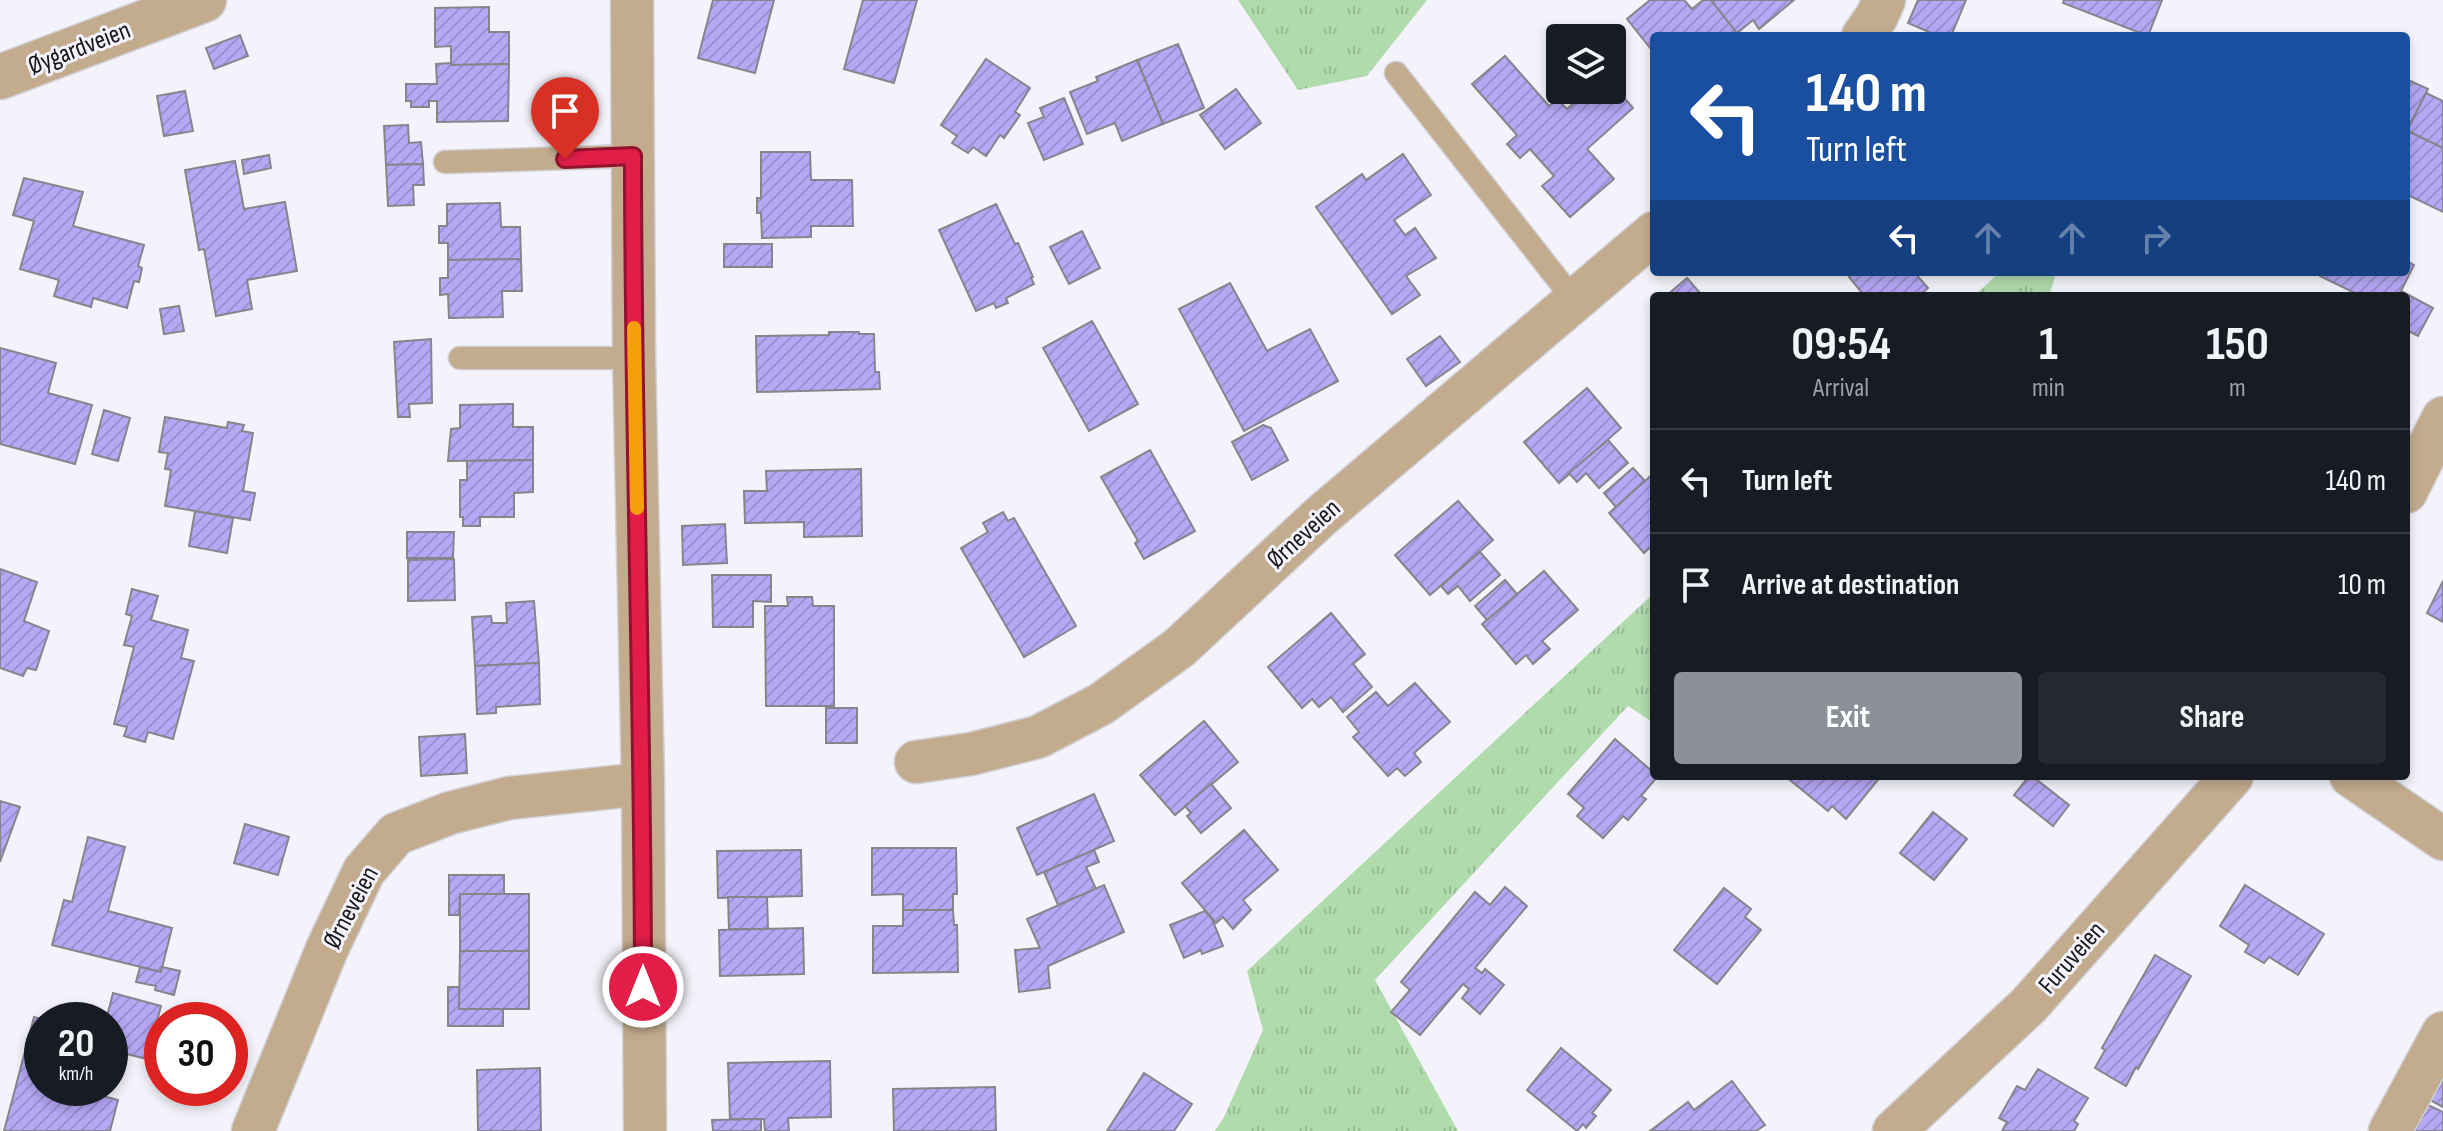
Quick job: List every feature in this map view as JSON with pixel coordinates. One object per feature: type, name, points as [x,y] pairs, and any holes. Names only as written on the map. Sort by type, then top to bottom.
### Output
[{"type":"street","name":"Øygardveien","points":[[0,77],[204,0]]},
{"type":"street","points":[[632,0],[645,1131]]},
{"type":"street","points":[[1866,32],[1884,0]]},
{"type":"street","name":"Ørneveien","points":[[916,762],[971,754],[1038,737],[1101,704],[1179,648],[1321,516],[1650,236]]},
{"type":"street","points":[[2410,484],[2443,418]]},
{"type":"street","name":"Furuveien","points":[[1898,1130],[2029,1005],[2228,780]]},
{"type":"street","points":[[2357,780],[2443,839]]},
{"type":"street","name":"Ørneveien","points":[[253,1131],[327,949],[364,871],[396,834],[450,813],[509,798],[643,784]]},
{"type":"street","points":[[2390,1131],[2443,1033]]},
{"type":"lane","points":[[1396,73],[1574,300]]},
{"type":"lane","points":[[445,162],[633,156]]},
{"type":"lane","points":[[460,358],[634,358]]},
{"type":"green space","points":[[1238,0],[1427,0],[1367,76],[1298,90]]},
{"type":"green space","points":[[1996,276],[2055,277],[2050,292],[1978,292]]},
{"type":"green space","points":[[1650,597],[1650,720],[1628,706],[1375,980],[1458,1131],[1215,1131],[1263,1030],[1247,971]]},
{"type":"building","points":[[713,0],[774,0],[755,73],[698,58]]},
{"type":"building","points":[[863,0],[917,0],[894,83],[844,69]]},
{"type":"building","points":[[1650,0],[1684,0],[1692,9],[1703,0],[1711,0],[1736,32],[1650,32],[1650,48],[1627,19]]},
{"type":"building","points":[[1711,0],[1794,0],[1759,29],[1753,20],[1736,32]]},
{"type":"building","points":[[1918,0],[1966,0],[1953,32],[1929,32],[1908,23]]},
{"type":"building","points":[[2064,0],[2162,0],[2150,32],[2138,32],[2063,3]]},
{"type":"building","points":[[489,7],[489,32],[509,32],[509,64],[451,65],[451,46],[435,47],[435,8]]},
{"type":"building","points":[[240,35],[248,56],[214,69],[206,48]]},
{"type":"building","points":[[1178,44],[1204,108],[1163,124],[1137,60]]},
{"type":"building","points":[[1505,56],[1549,106],[1562,104],[1567,109],[1573,104],[1626,104],[1626,100],[1633,108],[1587,149],[1614,179],[1570,217],[1542,186],[1554,176],[1530,149],[1520,158],[1507,144],[1517,135],[1472,84]]},
{"type":"building","points":[[986,59],[1030,88],[1015,112],[1020,115],[1004,138],[1000,135],[986,156],[973,147],[968,153],[952,143],[957,136],[941,125]]},
{"type":"building","points":[[1137,60],[1163,124],[1122,141],[1115,123],[1087,134],[1070,92]]},
{"type":"building","points":[[436,64],[509,64],[508,121],[437,122],[437,101],[429,101],[429,107],[411,107],[411,101],[406,101],[406,84],[437,84]]},
{"type":"building","points":[[2410,81],[2428,89],[2410,125]]},
{"type":"building","points":[[1236,89],[1261,123],[1225,149],[1200,115]]},
{"type":"building","points":[[185,91],[193,131],[164,136],[157,96]]},
{"type":"building","points":[[2426,93],[2443,101],[2443,148],[2410,132],[2410,125]]},
{"type":"building","points":[[1064,98],[1083,144],[1044,160],[1028,123],[1044,117],[1040,108]]},
{"type":"building","points":[[408,125],[409,143],[421,142],[423,164],[386,165],[384,126]]},
{"type":"building","points":[[2410,132],[2443,148],[2443,212],[2410,196]]},
{"type":"building","points":[[761,152],[810,152],[811,180],[852,180],[853,226],[811,226],[811,237],[762,238],[761,213],[757,213],[757,198],[761,198]]},
{"type":"building","points":[[1403,154],[1431,195],[1394,220],[1405,235],[1415,228],[1436,258],[1406,276],[1420,295],[1392,314],[1316,207],[1362,174],[1366,180]]},
{"type":"building","points":[[269,155],[271,168],[244,174],[242,160]]},
{"type":"building","points":[[235,161],[244,209],[285,202],[297,271],[247,280],[252,309],[216,316],[204,249],[199,250],[185,170]]},
{"type":"building","points":[[423,164],[424,185],[413,185],[414,205],[388,206],[386,165]]},
{"type":"building","points":[[24,178],[83,192],[73,226],[144,245],[138,266],[142,268],[139,282],[134,281],[127,308],[93,298],[91,307],[54,296],[59,280],[20,269],[34,221],[13,215]]},
{"type":"building","points":[[500,203],[501,227],[520,227],[521,259],[448,260],[448,243],[439,243],[439,226],[447,226],[447,204]]},
{"type":"building","points":[[996,204],[1015,244],[1018,243],[1034,284],[1006,298],[1008,303],[996,308],[994,303],[976,311],[939,230]]},
{"type":"building","points":[[1082,231],[1100,268],[1069,284],[1050,247]]},
{"type":"building","points":[[724,244],[772,244],[772,267],[724,267]]},
{"type":"building","points":[[521,259],[522,291],[502,291],[503,317],[449,318],[448,294],[440,295],[440,278],[448,278],[448,260]]},
{"type":"building","points":[[1918,276],[1928,288],[1924,292],[1861,292],[1849,277]]},
{"type":"building","points":[[2320,276],[2408,276],[2403,292],[2353,292]]},
{"type":"building","points":[[1687,278],[1699,292],[1671,292]]},
{"type":"building","points":[[1230,283],[1267,351],[1310,329],[1338,381],[1244,431],[1179,309]]},
{"type":"building","points":[[2410,296],[2433,308],[2418,336],[2410,332]]},
{"type":"building","points":[[179,306],[184,331],[164,334],[160,309]]},
{"type":"building","points":[[1092,321],[1138,404],[1089,431],[1043,348]]},
{"type":"building","points":[[829,332],[874,334],[875,372],[879,372],[880,389],[757,392],[756,336],[829,335]]},
{"type":"building","points":[[1440,336],[1460,362],[1426,386],[1407,359]]},
{"type":"building","points":[[431,339],[432,403],[409,404],[410,417],[398,417],[394,342]]},
{"type":"building","points":[[0,348],[56,363],[48,393],[92,405],[75,464],[0,444]]},
{"type":"building","points":[[1587,388],[1621,428],[1559,483],[1524,442]]},
{"type":"building","points":[[513,404],[513,427],[533,427],[533,460],[448,461],[451,429],[460,428],[460,405]]},
{"type":"building","points":[[104,410],[130,418],[118,461],[92,454]]},
{"type":"building","points":[[165,417],[227,428],[228,422],[244,425],[242,431],[253,433],[243,491],[255,493],[250,520],[165,506],[171,470],[165,469],[168,453],[159,452]]},
{"type":"building","points":[[1263,425],[1271,428],[1288,460],[1252,480],[1232,442]]},
{"type":"building","points":[[1608,440],[1628,463],[1599,488],[1586,473],[1577,482],[1569,473]]},
{"type":"building","points":[[1150,450],[1195,531],[1144,559],[1135,543],[1138,541],[1101,477]]},
{"type":"building","points":[[533,460],[533,492],[514,493],[514,517],[480,517],[480,526],[463,526],[463,517],[460,517],[460,480],[467,480],[467,461]]},
{"type":"building","points":[[1633,468],[1645,481],[1616,507],[1604,493]]},
{"type":"building","points":[[861,469],[862,536],[804,537],[804,522],[745,523],[744,491],[767,491],[766,471]]},
{"type":"building","points":[[1650,477],[1650,548],[1644,553],[1609,513]]},
{"type":"building","points":[[1458,501],[1493,540],[1430,595],[1395,555]]},
{"type":"building","points":[[195,511],[233,518],[227,553],[189,546]]},
{"type":"building","points":[[1003,512],[1008,521],[1014,518],[1076,626],[1024,657],[961,548],[988,532],[983,523]]},
{"type":"building","points":[[725,524],[727,563],[683,565],[682,526]]},
{"type":"building","points":[[407,532],[454,532],[453,558],[407,558]]},
{"type":"building","points":[[1480,552],[1500,575],[1470,601],[1458,586],[1448,594],[1441,586]]},
{"type":"building","points":[[454,559],[455,600],[408,601],[408,560]]},
{"type":"building","points":[[0,569],[37,582],[24,621],[49,631],[36,670],[27,668],[23,676],[0,668]]},
{"type":"building","points":[[1544,571],[1578,610],[1542,641],[1550,649],[1533,664],[1526,655],[1516,664],[1482,624]]},
{"type":"building","points":[[712,575],[771,575],[771,602],[753,601],[753,627],[713,627]]},
{"type":"building","points":[[1505,580],[1517,594],[1487,620],[1475,606]]},
{"type":"building","points":[[2443,581],[2443,622],[2427,613]]},
{"type":"building","points":[[132,589],[158,596],[151,620],[188,630],[181,658],[194,661],[173,739],[148,732],[145,742],[124,736],[127,727],[114,724],[134,647],[124,645],[132,616],[126,614]]},
{"type":"building","points":[[787,597],[812,597],[813,606],[834,606],[834,706],[766,706],[765,606],[788,606]]},
{"type":"building","points":[[534,601],[539,663],[475,666],[472,617],[491,616],[492,623],[507,623],[506,603]]},
{"type":"building","points":[[1331,613],[1365,654],[1353,664],[1372,687],[1343,712],[1331,697],[1319,707],[1312,699],[1302,708],[1268,667]]},
{"type":"building","points":[[539,663],[540,704],[496,707],[496,713],[477,714],[475,666]]},
{"type":"building","points":[[1415,683],[1450,722],[1414,753],[1421,762],[1405,776],[1397,768],[1388,776],[1353,737],[1359,732],[1347,717],[1376,692],[1388,706]]},
{"type":"building","points":[[826,708],[857,708],[857,743],[826,743]]},
{"type":"building","points":[[1204,721],[1238,762],[1175,815],[1140,775]]},
{"type":"building","points":[[465,734],[467,773],[421,776],[419,737]]},
{"type":"building","points":[[1615,739],[1650,770],[1650,780],[1655,780],[1641,796],[1646,799],[1628,820],[1623,816],[1603,838],[1577,816],[1584,808],[1568,794]]},
{"type":"building","points":[[1790,780],[1878,780],[1846,819],[1832,806],[1828,811]]},
{"type":"building","points":[[2026,780],[2037,780],[2069,805],[2053,826],[2014,795]]},
{"type":"building","points":[[1211,784],[1231,808],[1201,833],[1187,816],[1191,813],[1185,806]]},
{"type":"building","points":[[1094,794],[1114,841],[1037,875],[1017,828]]},
{"type":"building","points":[[0,801],[20,807],[0,862]]},
{"type":"building","points":[[1933,812],[1967,839],[1934,880],[1900,853]]},
{"type":"building","points":[[245,824],[289,837],[278,875],[234,863]]},
{"type":"building","points":[[1244,830],[1278,870],[1243,900],[1251,910],[1233,929],[1223,917],[1216,923],[1182,883]]},
{"type":"building","points":[[88,837],[125,847],[108,911],[172,928],[161,972],[52,945],[64,900],[72,902]]},
{"type":"building","points":[[872,848],[956,848],[957,894],[953,894],[953,910],[903,910],[903,894],[872,895]]},
{"type":"building","points":[[801,850],[802,896],[718,898],[717,851]]},
{"type":"building","points":[[1094,850],[1099,862],[1086,867],[1096,889],[1058,905],[1044,872]]},
{"type":"building","points":[[449,875],[504,875],[504,894],[460,894],[459,915],[449,915]]},
{"type":"building","points":[[1104,885],[1124,932],[1048,966],[1050,988],[1019,992],[1015,950],[1040,948],[1027,919]]},
{"type":"building","points":[[2245,885],[2324,934],[2298,975],[2269,957],[2264,963],[2245,952],[2249,945],[2220,926]]},
{"type":"building","points":[[1505,887],[1527,906],[1475,968],[1482,973],[1485,969],[1504,985],[1480,1014],[1462,998],[1469,989],[1463,984],[1420,1035],[1391,1012],[1410,990],[1401,982],[1475,892],[1490,905]]},
{"type":"building","points":[[1724,888],[1751,909],[1745,917],[1761,930],[1717,984],[1674,950]]},
{"type":"building","points":[[460,894],[529,894],[529,951],[460,951]]},
{"type":"building","points":[[728,897],[767,897],[768,929],[729,929]]},
{"type":"building","points":[[903,910],[953,910],[954,925],[957,925],[958,972],[873,973],[873,926],[903,926]]},
{"type":"building","points":[[1205,911],[1212,919],[1223,946],[1202,954],[1201,950],[1184,958],[1170,925]]},
{"type":"building","points":[[803,928],[804,974],[720,976],[719,930]]},
{"type":"building","points":[[460,951],[529,951],[529,1009],[459,1009]]},
{"type":"building","points":[[2155,955],[2191,976],[2126,1086],[2095,1068],[2105,1050],[2102,1048]]},
{"type":"building","points":[[140,967],[161,972],[162,967],[180,971],[174,995],[155,990],[156,986],[136,982]]},
{"type":"building","points":[[448,987],[459,987],[459,1009],[503,1009],[503,1026],[448,1026]]},
{"type":"building","points":[[113,993],[146,1002],[144,1058],[128,1054],[128,1002],[111,1002]]},
{"type":"building","points":[[1561,1048],[1611,1090],[1592,1113],[1596,1116],[1586,1128],[1583,1124],[1577,1131],[1527,1090]]},
{"type":"building","points":[[24,1055],[24,1106],[116,1106],[110,1131],[4,1131]]},
{"type":"building","points":[[830,1061],[831,1117],[788,1118],[789,1131],[765,1131],[764,1119],[730,1119],[728,1063]]},
{"type":"building","points":[[540,1068],[541,1131],[478,1131],[477,1070]]},
{"type":"building","points":[[2038,1069],[2088,1098],[2074,1121],[2078,1124],[2074,1131],[2002,1131],[2007,1122],[1999,1118],[2017,1086],[2025,1090]]},
{"type":"building","points":[[1144,1073],[1192,1104],[1174,1131],[1107,1131]]},
{"type":"building","points":[[2443,1074],[2443,1107],[2430,1100]]},
{"type":"building","points":[[1732,1081],[1765,1125],[1756,1131],[1650,1131],[1688,1102],[1694,1110]]},
{"type":"building","points":[[995,1087],[996,1131],[894,1131],[893,1089]]},
{"type":"building","points":[[2428,1105],[2443,1112],[2443,1131],[2415,1131]]},
{"type":"building","points":[[761,1119],[761,1131],[713,1131],[712,1120]]},
{"type":"slow traffic","points":[[634,328],[637,508]]},
{"type":"route","points":[[565,159],[633,156],[643,784],[643,987]]}]
